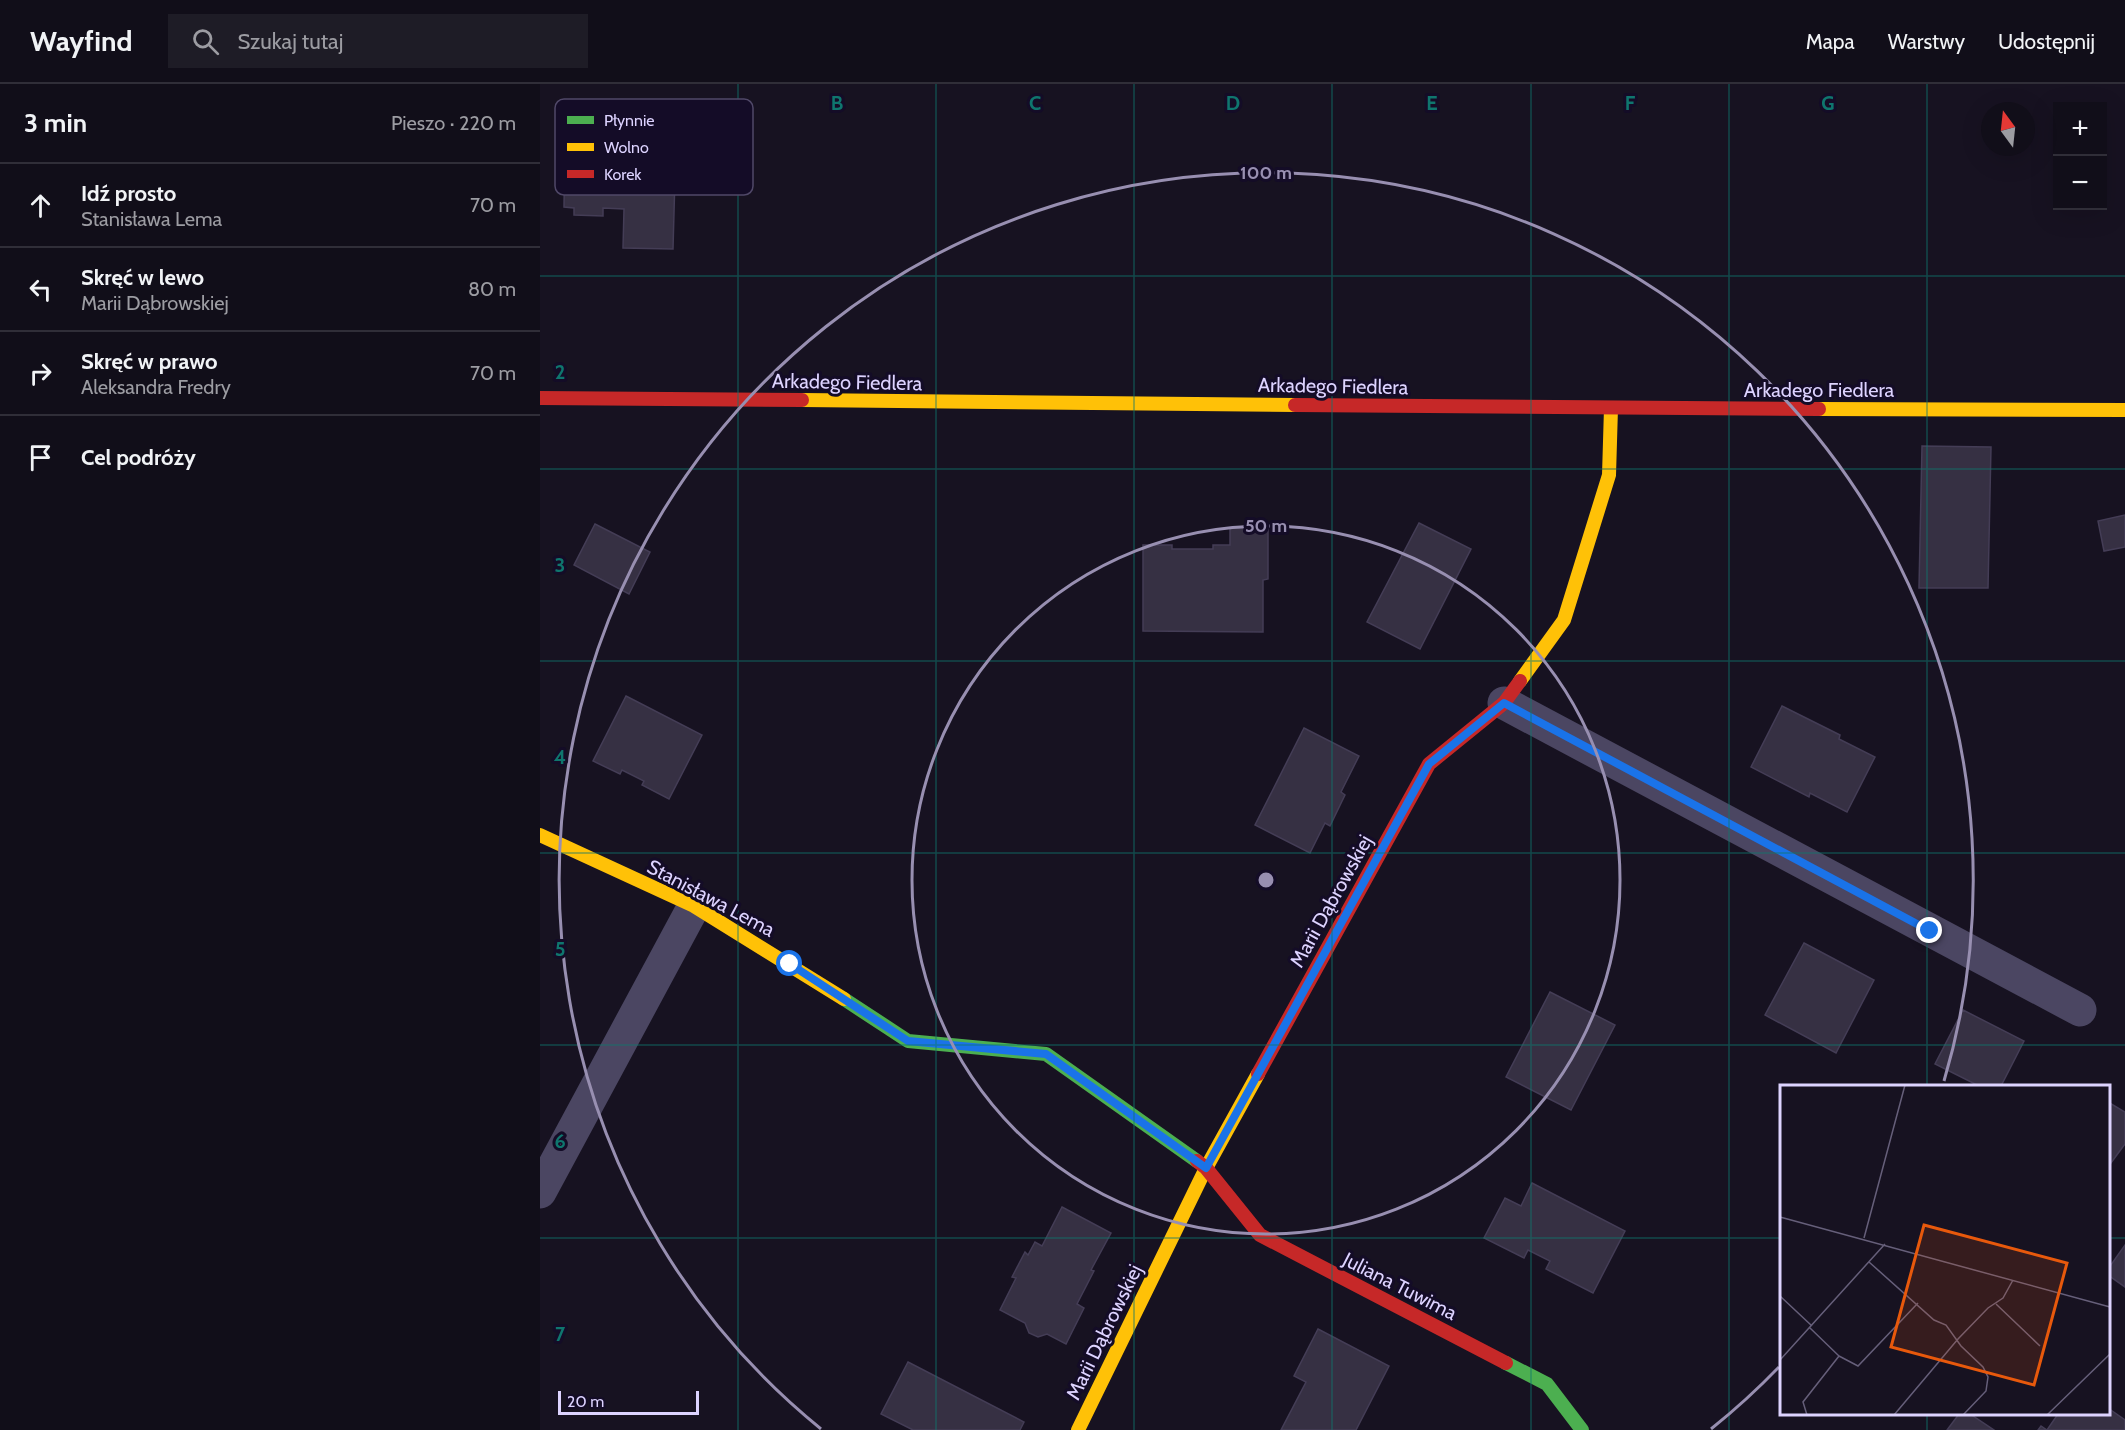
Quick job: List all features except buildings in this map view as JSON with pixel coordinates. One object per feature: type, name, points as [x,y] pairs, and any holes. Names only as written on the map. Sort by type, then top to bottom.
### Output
[{"type":"street","name":"Arkadego Fiedlera","points":[[540,398],[1611,408],[2125,410]]},
{"type":"street","name":"Marii Dąbrowskiej","points":[[1078,1430],[1206,1168],[1429,764],[1504,703],[1564,620],[1609,476],[1611,408]]},
{"type":"street","points":[[1504,703],[2080,1010]]},
{"type":"street","name":"Stanisława Lema","points":[[540,834],[694,906],[790,964],[908,1041],[1046,1054],[1206,1168]]},
{"type":"street","points":[[540,1192],[694,906]]},
{"type":"street","name":"Juliana Tuwima","points":[[1206,1168],[1260,1235],[1547,1384],[1582,1430]]},
{"type":"traffic: fast","points":[[844,999],[908,1041],[1046,1054],[1197,1161]]},
{"type":"traffic: fast","points":[[1506,1363],[1547,1384],[1582,1430]]},
{"type":"traffic: slow","points":[[802,400],[1295,405]]},
{"type":"traffic: slow","points":[[1520,681],[1564,620],[1609,475],[1611,408]]},
{"type":"traffic: slow","points":[[1819,409],[2125,410]]},
{"type":"traffic: slow","points":[[540,835],[694,906],[844,999]]},
{"type":"traffic: slow","points":[[1078,1430],[1206,1168],[1258,1074]]},
{"type":"traffic: jam","points":[[540,398],[802,400]]},
{"type":"traffic: jam","points":[[1295,405],[1819,409]]},
{"type":"traffic: jam","points":[[1258,1074],[1429,764],[1504,703],[1520,681]]},
{"type":"traffic: jam","points":[[1197,1161],[1206,1168],[1260,1235],[1506,1363]]},
{"type":"route","points":[[790,964],[908,1041],[1046,1054],[1206,1168],[1429,764],[1504,703],[1930,931]]}]
